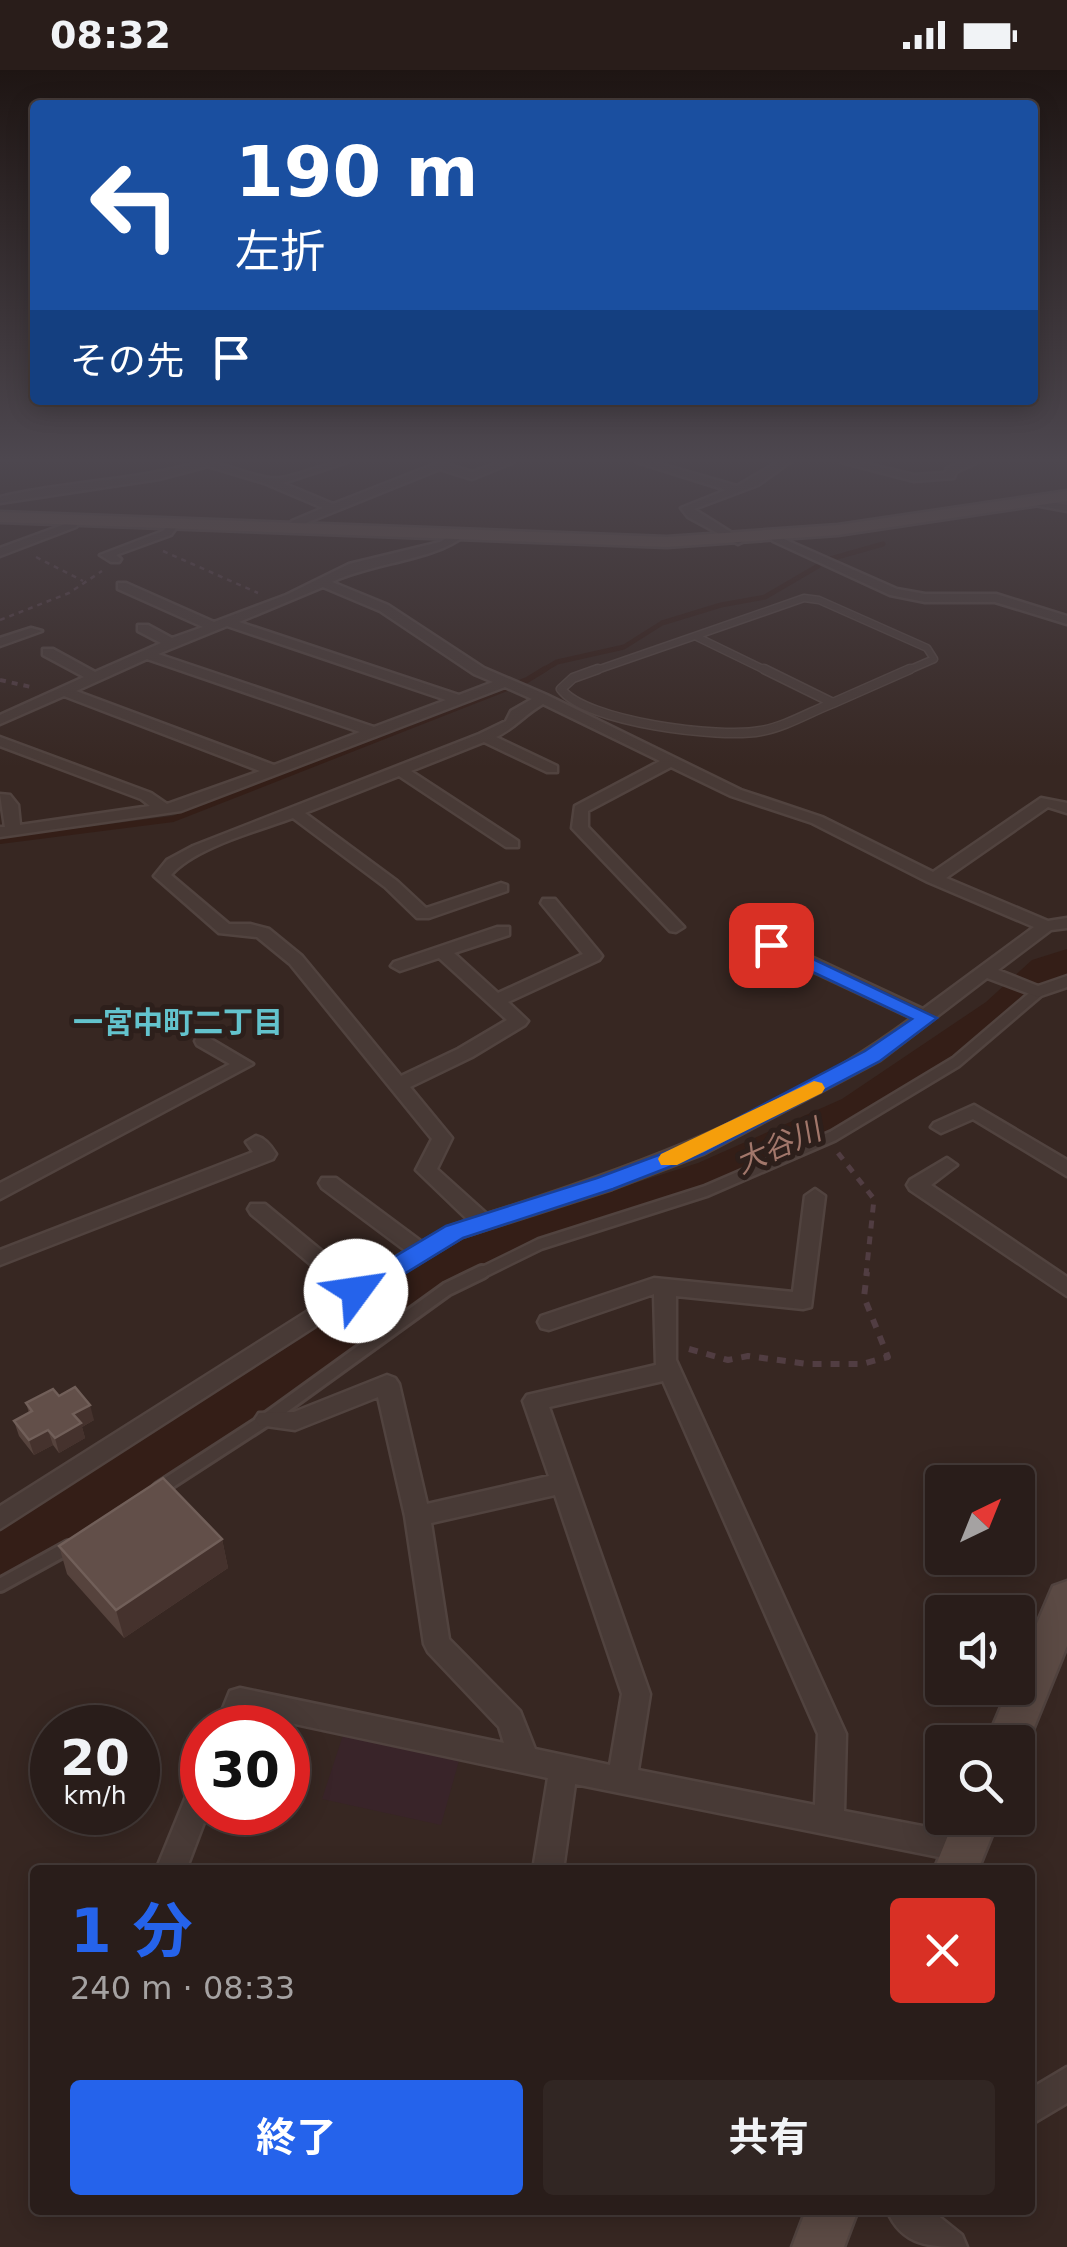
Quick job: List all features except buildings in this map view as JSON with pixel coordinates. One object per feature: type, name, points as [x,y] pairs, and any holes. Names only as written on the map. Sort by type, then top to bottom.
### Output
[{"type":"main road","points":[[1015,1725],[1067,1598]]},
{"type":"main road","points":[[818,2247],[830,2215]]},
{"type":"street","points":[[1,719],[364,564]]},
{"type":"street","points":[[831,564],[894,592],[925,598],[996,598],[1067,620]]},
{"type":"street","points":[[324,583],[384,608],[479,670],[736,793],[817,820],[934,879],[1056,925]]},
{"type":"street","points":[[122,586],[221,624],[460,700]]},
{"type":"street","points":[[143,628],[171,643]]},
{"type":"street","points":[[0,642],[36,631]]},
{"type":"street","points":[[48,652],[96,678]]},
{"type":"street","points":[[146,654],[376,733]]},
{"type":"street","points":[[0,799],[10,805],[7,831],[176,808],[511,684]]},
{"type":"street","points":[[66,692],[275,770]]},
{"type":"street","points":[[482,1222],[426,1170],[442,1138],[296,960],[263,933],[225,929],[162,876],[173,863],[199,850],[512,724],[516,714],[542,698]]},
{"type":"street","points":[[484,737],[552,769]]},
{"type":"street","points":[[0,741],[146,796],[164,808]]},
{"type":"street","points":[[670,762],[580,809],[580,828],[676,928]]},
{"type":"street","points":[[400,770],[512,844]]},
{"type":"street","points":[[934,879],[1046,801],[1067,808]]},
{"type":"street","points":[[295,812],[423,914],[501,888]]},
{"type":"street","points":[[496,1001],[592,956],[549,903]]},
{"type":"street","points":[[0,1519],[454,1232],[605,1184],[696,1149],[873,1056],[984,971],[1056,925]]},
{"type":"street","points":[[400,966],[504,931]]},
{"type":"street","points":[[771,945],[926,1018]]},
{"type":"street","points":[[400,1084],[465,1053],[518,1020],[442,952]]},
{"type":"street","points":[[984,971],[1038,992],[1067,981]]},
{"type":"street","points":[[0,1192],[244,1064],[204,1042]]},
{"type":"street","points":[[941,1128],[974,1111],[1067,1169]]},
{"type":"street","points":[[0,1258],[266,1154],[256,1142]]},
{"type":"street","points":[[947,1165],[916,1185],[1067,1288]]},
{"type":"street","points":[[329,1183],[420,1252]]},
{"type":"street","points":[[549,1322],[654,1286],[804,1301],[815,1196]]},
{"type":"street","points":[[258,1209],[356,1291]]},
{"type":"street","points":[[666,1288],[665,1360],[832,1734],[829,1822]]},
{"type":"street","points":[[622,1779],[636,1694],[535,1401],[670,1371]]},
{"type":"street","points":[[267,1420],[294,1421],[387,1384],[417,1516],[437,1644],[510,1720],[525,1762]]},
{"type":"street","points":[[417,1516],[563,1483]]},
{"type":"street","points":[[238,1705],[240,1700],[263,1705]]},
{"type":"street","points":[[310,1715],[563,1771],[966,1845]]},
{"type":"street","points":[[549,1865],[563,1771]]},
{"type":"street","points":[[173,1865],[185,1835]]},
{"type":"street","points":[[1035,2105],[1067,2083]]},
{"type":"street","points":[[910,2215],[950,2247]]},
{"type":"lane","points":[[812,598],[934,653],[934,659],[920,668],[833,703],[762,731],[727,732],[608,717],[570,701],[561,689],[574,678],[796,600],[812,598]]},
{"type":"lane","points":[[693,635],[833,703]]},
{"type":"lane","points":[[152,1494],[267,1420],[447,1289],[540,1244],[766,1167],[882,1109],[956,1062],[1038,992]]},
{"type":"lane","points":[[0,1585],[86,1536]]},
{"type":"path","points":[[49,564],[82,581]]},
{"type":"path","points":[[192,564],[280,602]]},
{"type":"shaded area","points":[[344,1732],[460,1757],[441,1825],[322,1799]]},
{"type":"waterway","points":[[542,671],[557,662],[624,647],[662,623],[721,605],[765,597],[818,566]]},
{"type":"waterway","points":[[0,841],[173,819],[542,671]]},
{"type":"waterway","name":"大谷川","points":[[0,1555],[323,1351],[437,1270],[471,1253],[715,1174],[858,1109],[1001,1011],[1047,969],[1067,961]]},
{"type":"slow traffic","points":[[669,1159],[814,1088]]},
{"type":"district","name":"一宮中町二丁目","points":[[178,1022]]},
{"type":"route","points":[[356,1291],[454,1232],[605,1184],[696,1149],[873,1056],[926,1018],[771,945]]}]
